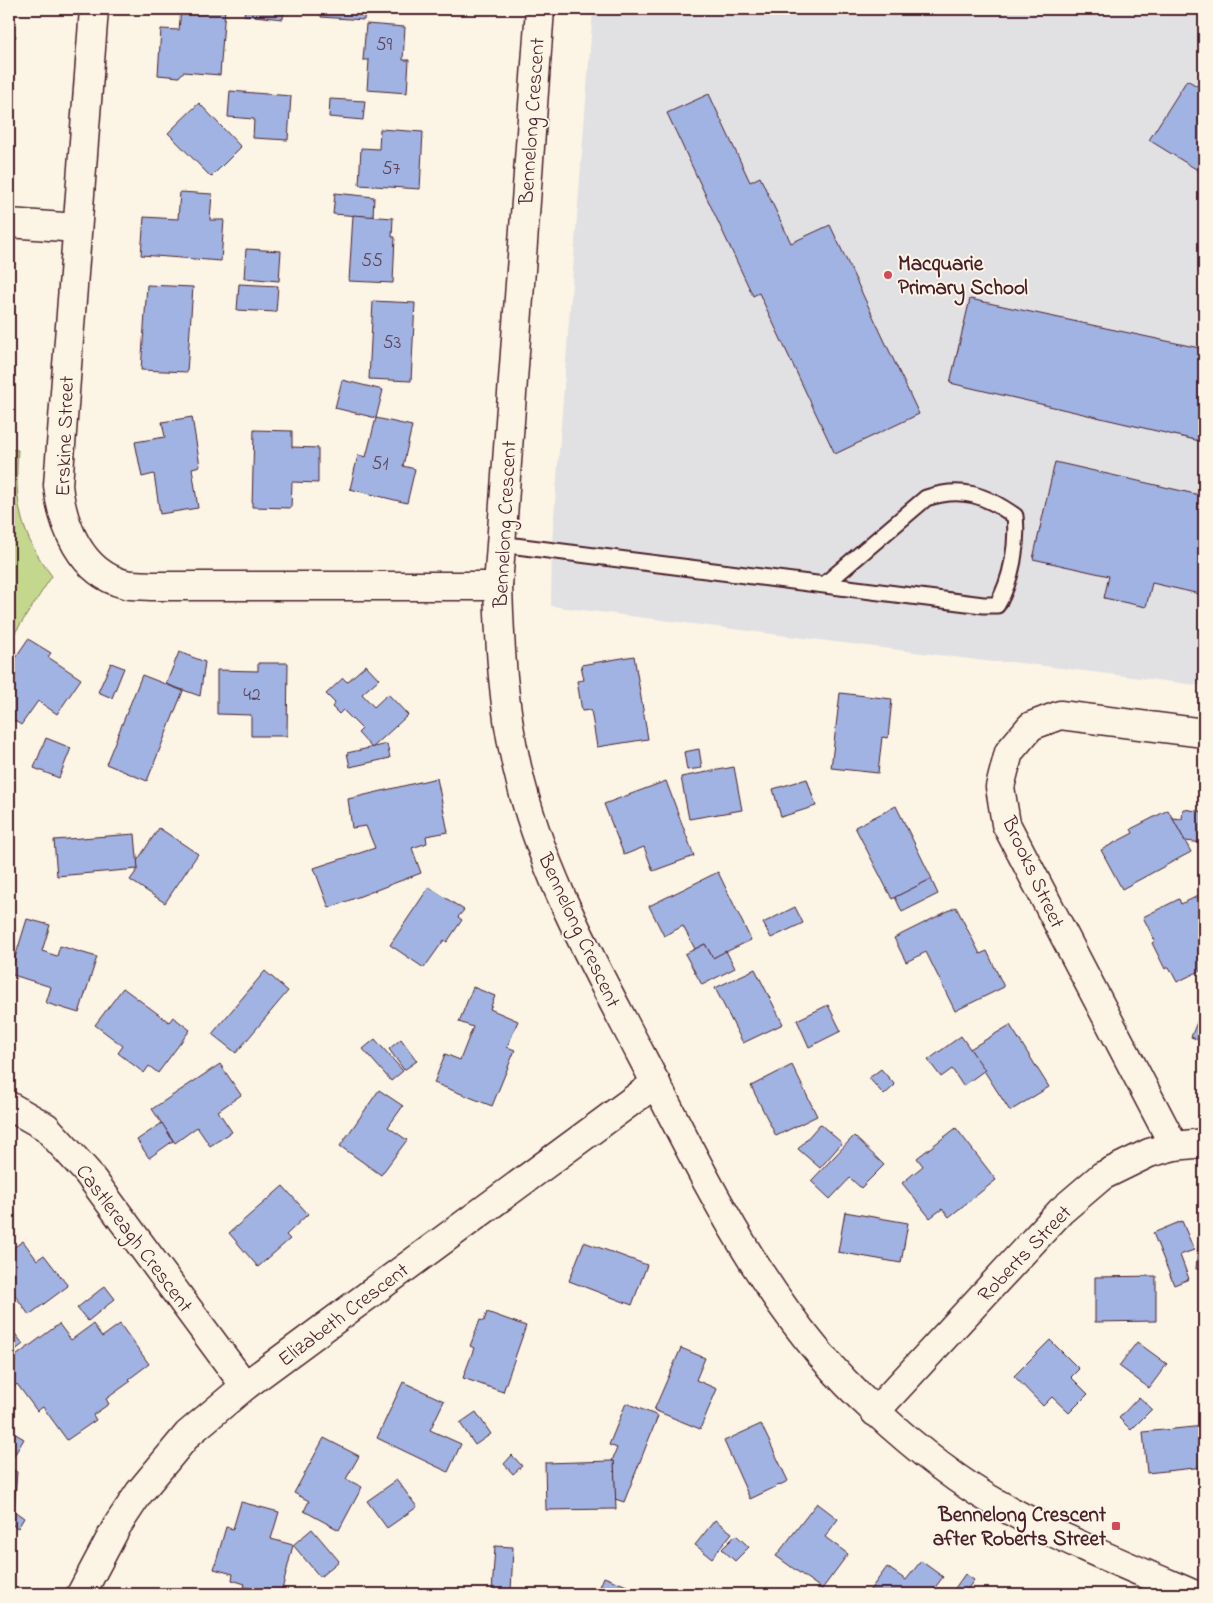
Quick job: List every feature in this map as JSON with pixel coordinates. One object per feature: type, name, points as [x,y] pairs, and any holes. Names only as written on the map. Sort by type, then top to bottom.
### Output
[{"type":"street","name":"Erskine Street","points":[[94,9],[58,484],[60,502],[69,534],[87,560],[98,571],[124,584],[152,586],[498,586]]},
{"type":"street","name":"Bennelong Crescent","points":[[540,9],[498,586],[502,677],[512,740],[517,768],[543,855],[580,936],[745,1251],[792,1321],[846,1383],[875,1412],[954,1476],[996,1503],[1084,1548],[1183,1592]]},
{"type":"street","points":[[9,223],[77,228]]},
{"type":"street","name":"Brooks Street","points":[[1174,1146],[1006,824],[1000,787],[1009,752],[1030,726],[1060,715],[1204,733]]},
{"type":"street","name":"Elizabeth Crescent","points":[[81,1594],[117,1526],[138,1493],[188,1434],[245,1386],[656,1083]]},
{"type":"street","name":"Castlereagh Crescent","points":[[9,1106],[46,1127],[87,1172],[245,1386]]},
{"type":"street","name":"Roberts Street","points":[[875,1412],[1061,1211],[1102,1176],[1150,1153],[1174,1146],[1204,1144]]},
{"type":"lane","points":[[500,544],[824,585],[984,605],[997,605],[1003,595],[1017,538],[1015,516],[993,500],[970,494],[942,493],[926,498],[824,585]]},
{"type":"shaded area","name":"Macquarie Primary School","points":[[593,9],[1204,9],[1204,686],[1012,662],[993,662],[551,606],[552,542]]},
{"type":"green space","points":[[9,449],[18,450],[17,486],[26,532],[41,561],[52,576],[9,642]]},
{"type":"building","points":[[181,9],[225,9],[220,75],[183,72],[179,77],[158,75],[161,29],[179,30]]},
{"type":"building","points":[[245,9],[284,9],[283,19],[244,15]]},
{"type":"building","points":[[322,9],[365,9],[364,20],[321,17]]},
{"type":"building","points":[[9,24],[16,37],[9,41]]},
{"type":"building","points":[[366,24],[405,27],[403,60],[409,60],[407,93],[367,90],[369,60],[363,60]]},
{"type":"building","points":[[1187,80],[1204,90],[1204,174],[1149,140]]},
{"type":"building","points":[[230,91],[291,96],[288,140],[253,138],[254,119],[228,117]]},
{"type":"building","points":[[709,94],[750,182],[760,177],[791,243],[830,225],[919,414],[835,454],[759,293],[753,296],[667,113]]},
{"type":"building","points":[[330,99],[365,101],[363,120],[329,117]]},
{"type":"building","points":[[199,103],[241,147],[211,177],[168,133]]},
{"type":"building","points":[[380,129],[423,132],[420,189],[359,185],[361,148],[379,149]]},
{"type":"building","points":[[180,192],[212,194],[210,220],[224,220],[221,261],[141,255],[144,217],[178,219]]},
{"type":"building","points":[[335,193],[374,197],[373,217],[333,214]]},
{"type":"building","points":[[353,215],[393,218],[392,237],[395,237],[393,283],[349,281]]},
{"type":"building","points":[[246,249],[281,251],[279,281],[244,278]]},
{"type":"building","points":[[239,284],[278,286],[276,312],[237,310]]},
{"type":"building","points":[[147,285],[193,287],[187,372],[141,370]]},
{"type":"building","points":[[970,299],[1204,349],[1204,442],[950,383]]},
{"type":"building","points":[[373,301],[415,303],[411,381],[369,379]]},
{"type":"building","points":[[342,380],[383,390],[376,418],[335,408]]},
{"type":"building","points":[[192,417],[200,466],[192,468],[198,508],[160,514],[154,474],[142,477],[135,442],[165,437],[162,422]]},
{"type":"building","points":[[376,418],[412,426],[403,466],[415,469],[407,503],[350,489],[358,455],[366,457]]},
{"type":"building","points":[[254,430],[292,431],[292,447],[318,448],[318,483],[292,482],[291,508],[252,507]]},
{"type":"building","points":[[1055,462],[1204,496],[1204,595],[1152,583],[1146,607],[1104,598],[1109,576],[1033,559]]},
{"type":"building","points":[[28,639],[51,653],[48,657],[81,679],[57,714],[38,701],[21,725],[9,717],[9,667]]},
{"type":"building","points":[[179,652],[205,662],[200,696],[166,684]]},
{"type":"building","points":[[634,656],[648,739],[597,747],[591,710],[582,711],[577,681],[584,680],[581,665]]},
{"type":"building","points":[[111,663],[124,668],[112,698],[98,692]]},
{"type":"building","points":[[258,663],[288,663],[287,736],[251,736],[251,715],[217,714],[217,670],[258,671]]},
{"type":"building","points":[[366,665],[379,679],[362,694],[374,707],[388,694],[408,715],[372,748],[358,733],[362,729],[343,710],[339,714],[332,707],[335,703],[326,694],[343,678],[347,682]]},
{"type":"building","points":[[142,675],[183,691],[147,781],[106,764]]},
{"type":"building","points":[[840,693],[892,699],[888,738],[882,737],[878,773],[831,768]]},
{"type":"building","points":[[46,738],[71,748],[59,778],[34,768]]},
{"type":"building","points":[[387,744],[390,758],[350,767],[347,753]]},
{"type":"building","points":[[699,749],[702,768],[687,770],[684,752]]},
{"type":"building","points":[[734,767],[742,810],[689,819],[681,777]]},
{"type":"building","points":[[437,778],[448,832],[426,836],[427,843],[412,848],[421,873],[329,908],[314,868],[375,848],[366,826],[352,828],[348,799]]},
{"type":"building","points":[[807,779],[816,806],[781,817],[773,789]]},
{"type":"building","points":[[666,781],[694,856],[653,871],[644,847],[624,855],[604,804]]},
{"type":"building","points":[[896,806],[932,879],[892,899],[855,827]]},
{"type":"building","points":[[1183,809],[1204,812],[1204,843],[1185,841],[1172,818],[1182,819]]},
{"type":"building","points":[[1168,810],[1191,852],[1122,889],[1101,850],[1133,833],[1131,829]]},
{"type":"building","points":[[159,828],[198,854],[165,903],[130,880],[138,869],[137,861]]},
{"type":"building","points":[[135,834],[138,869],[57,876],[54,840]]},
{"type":"building","points":[[718,872],[751,940],[713,958],[705,944],[695,949],[683,926],[664,936],[649,906]]},
{"type":"building","points":[[931,879],[938,894],[902,912],[895,897]]},
{"type":"building","points":[[429,887],[464,910],[458,917],[462,920],[447,942],[444,940],[424,968],[390,945]]},
{"type":"building","points":[[1198,896],[1204,909],[1204,969],[1177,982],[1169,967],[1165,969],[1152,943],[1155,941],[1143,917],[1179,899],[1181,904]]},
{"type":"building","points":[[795,907],[803,923],[771,938],[763,923]]},
{"type":"building","points":[[956,907],[980,954],[987,951],[1004,987],[955,1011],[926,952],[906,962],[894,938]]},
{"type":"building","points":[[27,919],[50,925],[42,951],[57,956],[60,946],[97,957],[79,1013],[46,1003],[51,987],[10,974]]},
{"type":"building","points":[[705,944],[713,958],[726,951],[735,968],[702,985],[685,954]]},
{"type":"building","points":[[755,969],[783,1024],[743,1043],[715,988]]},
{"type":"building","points":[[265,971],[288,991],[236,1053],[212,1034]]},
{"type":"building","points":[[473,987],[495,996],[490,1009],[518,1021],[507,1047],[515,1050],[492,1106],[434,1083],[445,1054],[460,1060],[473,1027],[459,1022]]},
{"type":"building","points":[[123,988],[169,1022],[173,1017],[190,1030],[158,1073],[149,1066],[144,1073],[118,1053],[123,1046],[95,1025]]},
{"type":"building","points":[[828,1005],[841,1031],[809,1047],[797,1020]]},
{"type":"building","points":[[1204,1005],[1204,1042],[1191,1037]]},
{"type":"building","points":[[1010,1025],[1049,1087],[1010,1111],[970,1049]]},
{"type":"building","points":[[961,1036],[985,1070],[963,1086],[952,1069],[941,1077],[928,1060]]},
{"type":"building","points":[[375,1039],[403,1071],[391,1081],[363,1049]]},
{"type":"building","points":[[401,1039],[417,1061],[404,1070],[389,1049]]},
{"type":"building","points":[[220,1064],[241,1095],[218,1111],[232,1132],[210,1146],[197,1127],[175,1143],[152,1109]]},
{"type":"building","points":[[792,1065],[817,1116],[776,1136],[751,1086]]},
{"type":"building","points":[[881,1069],[895,1085],[884,1095],[869,1078]]},
{"type":"building","points":[[379,1090],[403,1106],[388,1127],[407,1140],[381,1175],[340,1146]]},
{"type":"building","points":[[162,1123],[173,1141],[149,1158],[137,1140]]},
{"type":"building","points":[[820,1124],[842,1143],[820,1168],[798,1149]]},
{"type":"building","points":[[956,1128],[996,1180],[949,1217],[942,1209],[930,1218],[902,1183],[923,1166],[917,1158]]},
{"type":"building","points":[[854,1136],[884,1165],[861,1188],[850,1178],[830,1199],[811,1181]]},
{"type":"building","points":[[283,1186],[308,1214],[286,1235],[290,1239],[258,1267],[229,1233]]},
{"type":"building","points":[[845,1212],[908,1223],[901,1263],[838,1252]]},
{"type":"building","points":[[1182,1221],[1194,1250],[1180,1255],[1189,1279],[1174,1285],[1153,1233]]},
{"type":"building","points":[[1200,1223],[1204,1223],[1204,1270],[1196,1269]]},
{"type":"building","points":[[23,1241],[37,1260],[44,1255],[68,1286],[29,1315],[9,1287],[9,1279],[15,1274],[9,1266],[9,1251]]},
{"type":"building","points":[[584,1242],[647,1265],[632,1305],[569,1281]]},
{"type":"building","points":[[1156,1276],[1156,1321],[1095,1322],[1095,1277]]},
{"type":"building","points":[[105,1286],[115,1299],[88,1321],[77,1308]]},
{"type":"building","points":[[487,1312],[526,1326],[503,1392],[463,1378],[474,1348],[470,1346],[480,1320],[484,1321]]},
{"type":"building","points":[[59,1324],[71,1340],[93,1324],[102,1337],[120,1324],[149,1364],[129,1379],[131,1381],[106,1399],[109,1404],[93,1415],[96,1420],[67,1440],[43,1407],[37,1411],[17,1384],[14,1387],[9,1380],[9,1361]]},
{"type":"building","points":[[9,1326],[23,1344],[9,1355]]},
{"type":"building","points":[[1050,1340],[1079,1369],[1071,1377],[1088,1394],[1069,1413],[1052,1397],[1043,1406],[1014,1376]]},
{"type":"building","points":[[1137,1342],[1167,1364],[1149,1388],[1119,1366]]},
{"type":"building","points":[[681,1348],[705,1358],[696,1380],[717,1389],[700,1429],[654,1410]]},
{"type":"building","points":[[403,1382],[444,1401],[430,1430],[461,1444],[448,1472],[377,1438]]},
{"type":"building","points":[[1139,1397],[1152,1409],[1131,1430],[1119,1418]]},
{"type":"building","points":[[626,1403],[658,1416],[624,1502],[615,1499],[614,1461],[612,1461],[617,1448],[609,1445]]},
{"type":"building","points":[[476,1412],[491,1434],[475,1445],[460,1423]]},
{"type":"building","points":[[761,1424],[788,1481],[750,1499],[724,1441]]},
{"type":"building","points":[[1204,1426],[1204,1467],[1147,1473],[1143,1432]]},
{"type":"building","points":[[9,1430],[24,1439],[9,1464]]},
{"type":"building","points":[[324,1438],[359,1456],[346,1479],[362,1487],[339,1530],[304,1511],[309,1501],[294,1493]]},
{"type":"building","points":[[512,1455],[522,1466],[513,1474],[504,1464]]},
{"type":"building","points":[[614,1461],[616,1509],[546,1510],[545,1463]]},
{"type":"building","points":[[9,1468],[17,1472],[14,1511],[24,1518],[18,1528],[9,1523]]},
{"type":"building","points":[[397,1480],[417,1507],[387,1528],[367,1501]]},
{"type":"building","points":[[241,1502],[279,1512],[271,1539],[293,1545],[281,1594],[269,1594],[244,1587],[245,1584],[232,1580],[233,1574],[214,1569],[226,1527],[233,1529]]},
{"type":"building","points":[[817,1503],[838,1519],[825,1537],[848,1554],[822,1589],[776,1556]]},
{"type":"building","points":[[715,1520],[732,1533],[712,1558],[695,1545]]},
{"type":"building","points":[[312,1529],[339,1561],[320,1577],[293,1545]]},
{"type":"building","points":[[736,1535],[749,1547],[735,1561],[722,1549]]},
{"type":"building","points":[[495,1546],[513,1547],[511,1593],[492,1592]]},
{"type":"building","points":[[921,1561],[943,1577],[930,1594],[867,1594],[887,1567],[906,1580]]},
{"type":"building","points":[[965,1574],[974,1580],[964,1594],[958,1594],[953,1591]]},
{"type":"building","points":[[604,1577],[632,1588],[629,1594],[597,1594]]},
{"type":"place","name":"Macquarie Primary School","points":[[888,275]]},
{"type":"place","name":"Bennelong Crescent after Roberts Street","points":[[1116,1526]]}]
